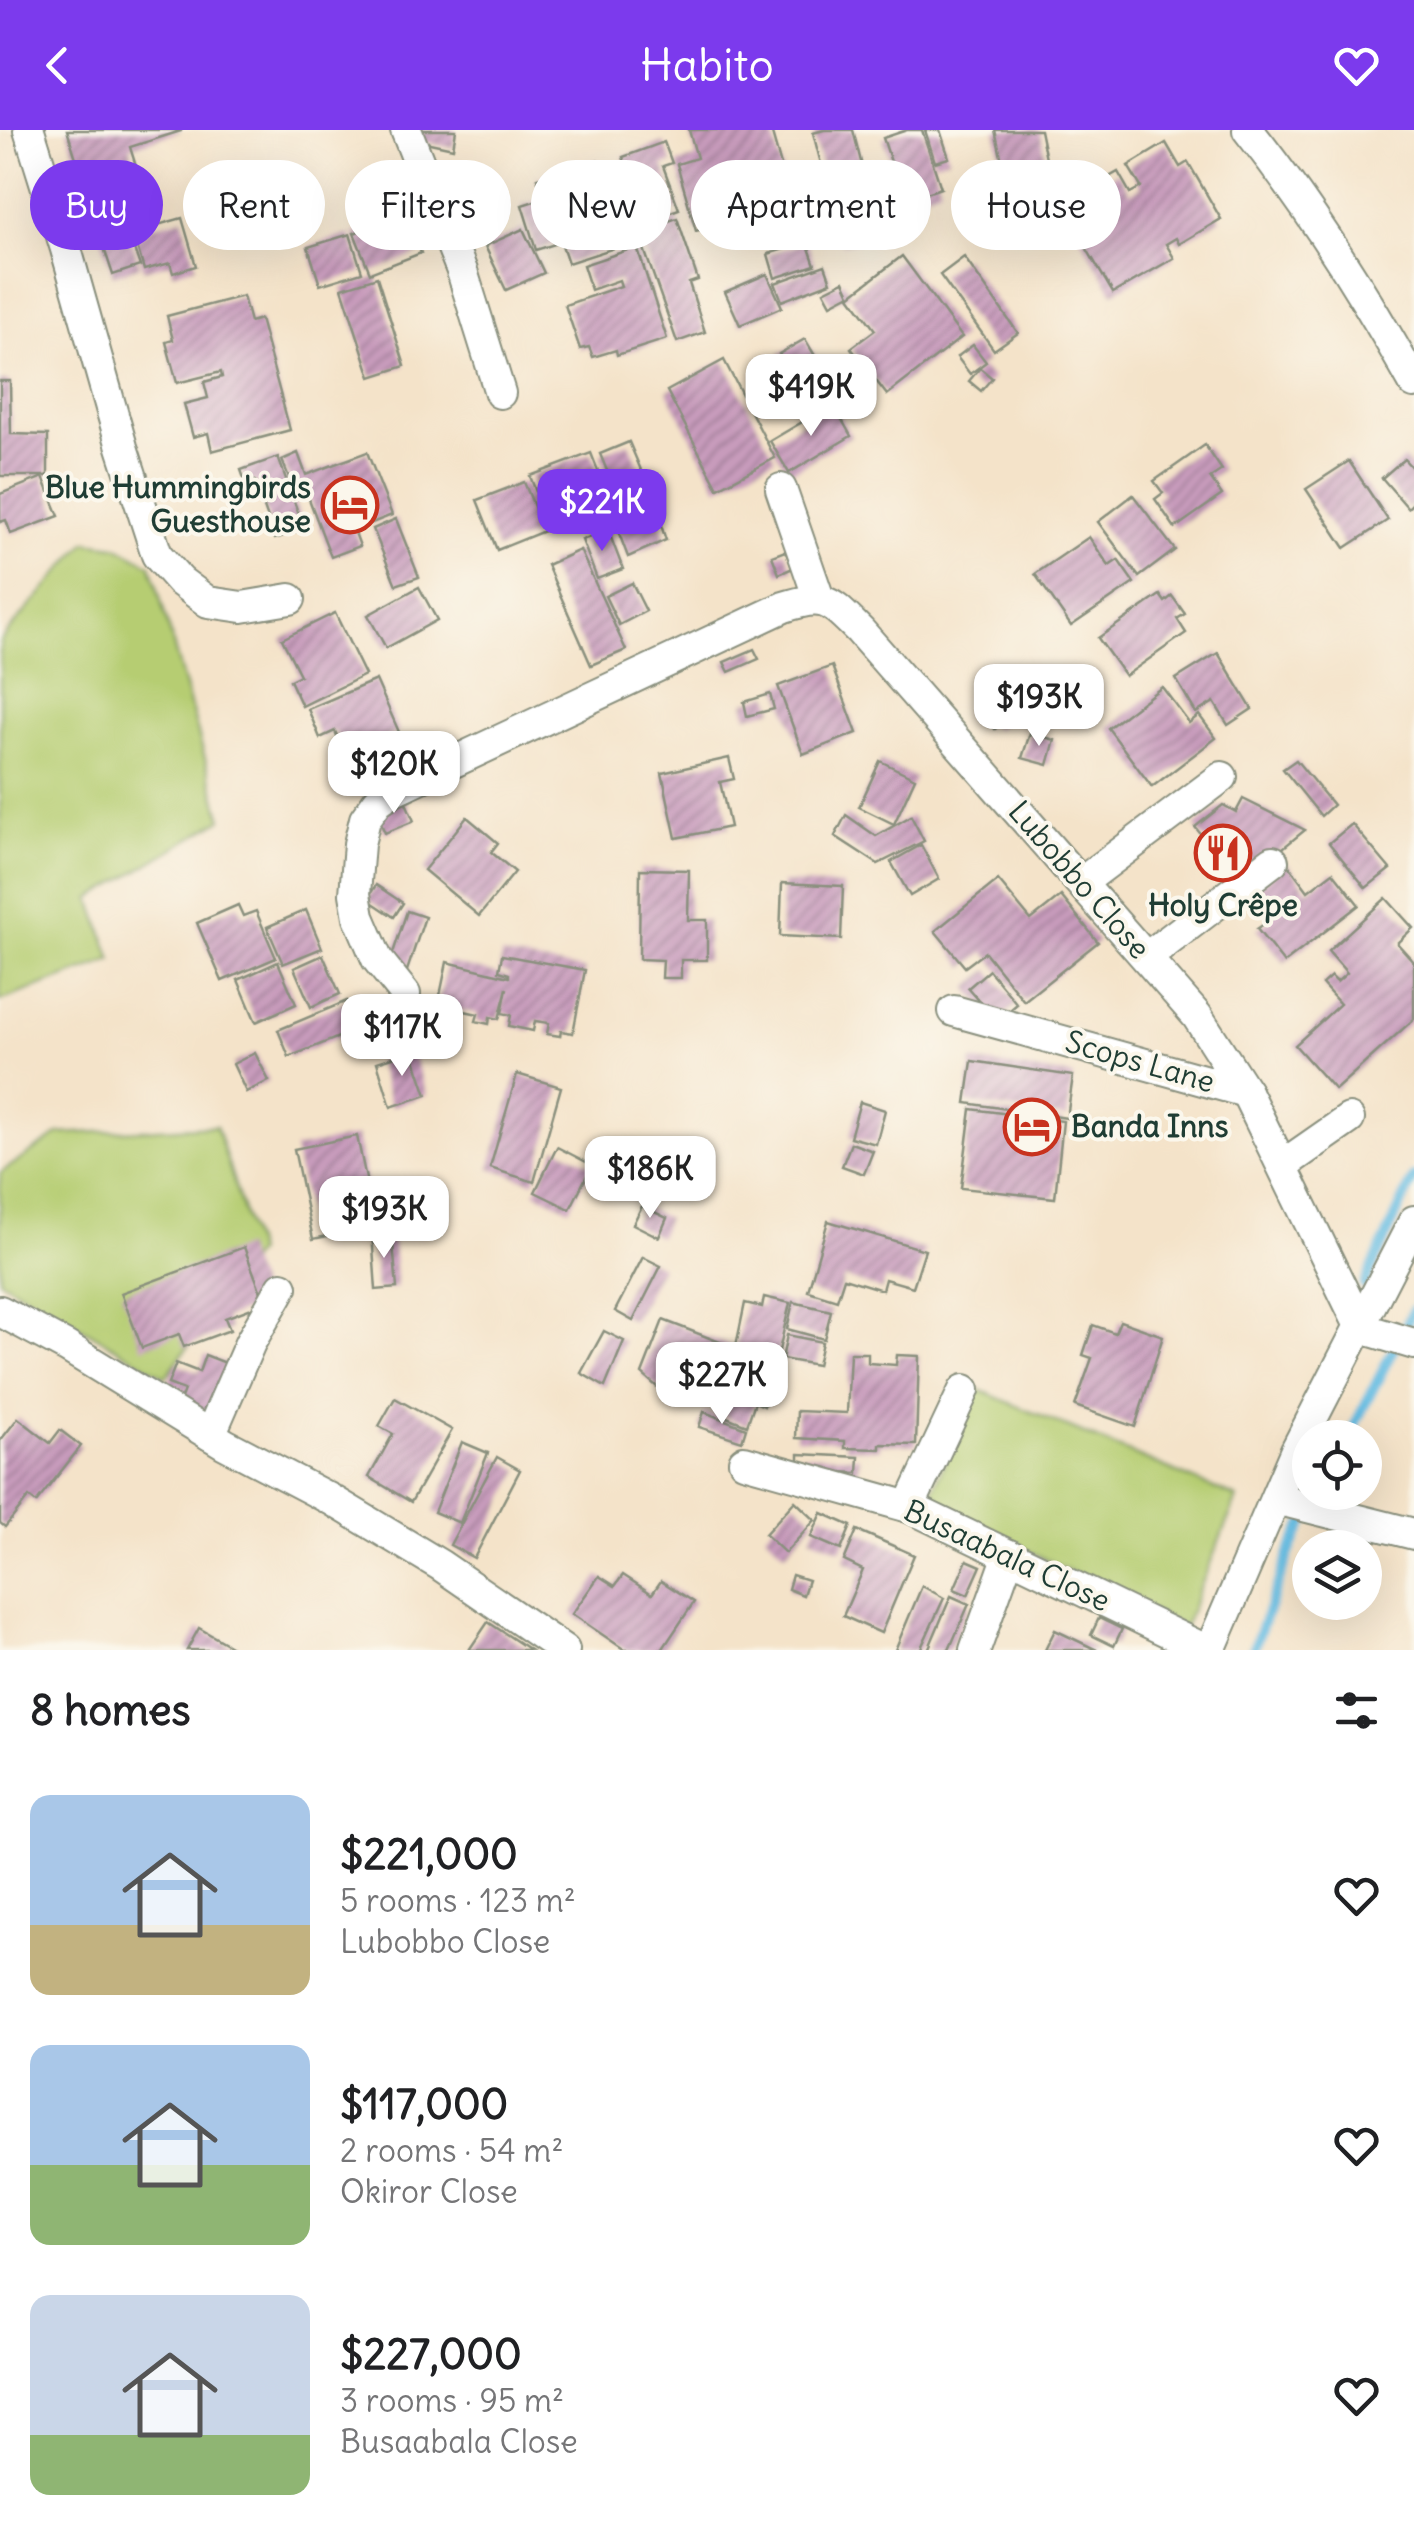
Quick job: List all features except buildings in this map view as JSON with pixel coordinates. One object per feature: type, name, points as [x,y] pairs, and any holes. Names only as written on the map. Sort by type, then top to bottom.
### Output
[{"type":"street","points":[[28,130],[157,554],[180,580],[208,602],[242,607],[290,599]]},
{"type":"street","points":[[406,130],[462,271],[500,393]]},
{"type":"street","points":[[1248,130],[1332,245],[1414,382]]},
{"type":"street","points":[[405,994],[377,960],[359,917],[355,894],[365,819],[378,801],[394,790],[766,615],[804,600],[819,599],[781,489]]},
{"type":"street","name":"Lubobbo Close","points":[[819,599],[836,608],[860,631],[1197,1016],[1246,1092],[1361,1328]]},
{"type":"street","points":[[1082,882],[1222,777]]},
{"type":"street","points":[[1147,957],[1273,861]]},
{"type":"street","name":"Scops Lane","points":[[954,1011],[1246,1092]]},
{"type":"street","points":[[1283,1165],[1349,1118]]},
{"type":"street","points":[[1208,1650],[1296,1450],[1414,1221]]},
{"type":"street","points":[[210,1435],[250,1342],[282,1287]]},
{"type":"street","points":[[0,1311],[67,1346],[210,1435],[332,1500],[425,1556],[564,1650]]},
{"type":"street","points":[[1361,1328],[1414,1344]]},
{"type":"street","points":[[909,1507],[964,1390]]},
{"type":"street","name":"Busaabala Close","points":[[744,1461],[909,1507],[1208,1650]]},
{"type":"street","points":[[1276,1499],[1414,1534]]},
{"type":"street","points":[[975,1650],[1009,1555]]},
{"type":"green space","points":[[86,542],[116,546],[151,565],[222,819],[91,899],[112,960],[0,1001],[0,641]]},
{"type":"green space","points":[[216,1126],[256,1252],[166,1377],[0,1280],[0,1173],[59,1134]]},
{"type":"green space","points":[[977,1389],[1237,1498],[1184,1627],[928,1501]]},
{"type":"waterway","points":[[1364,1285],[1414,1177]]},
{"type":"waterway","points":[[1357,1420],[1414,1309]]},
{"type":"waterway","points":[[1253,1650],[1290,1551],[1311,1510]]},
{"type":"place","name":"Blue Hummingbirds Guesthouse","points":[[350,505]]},
{"type":"place","name":"Holy Crêpe","points":[[1223,853]]},
{"type":"place","name":"Banda Inns","points":[[1032,1127]]}]
